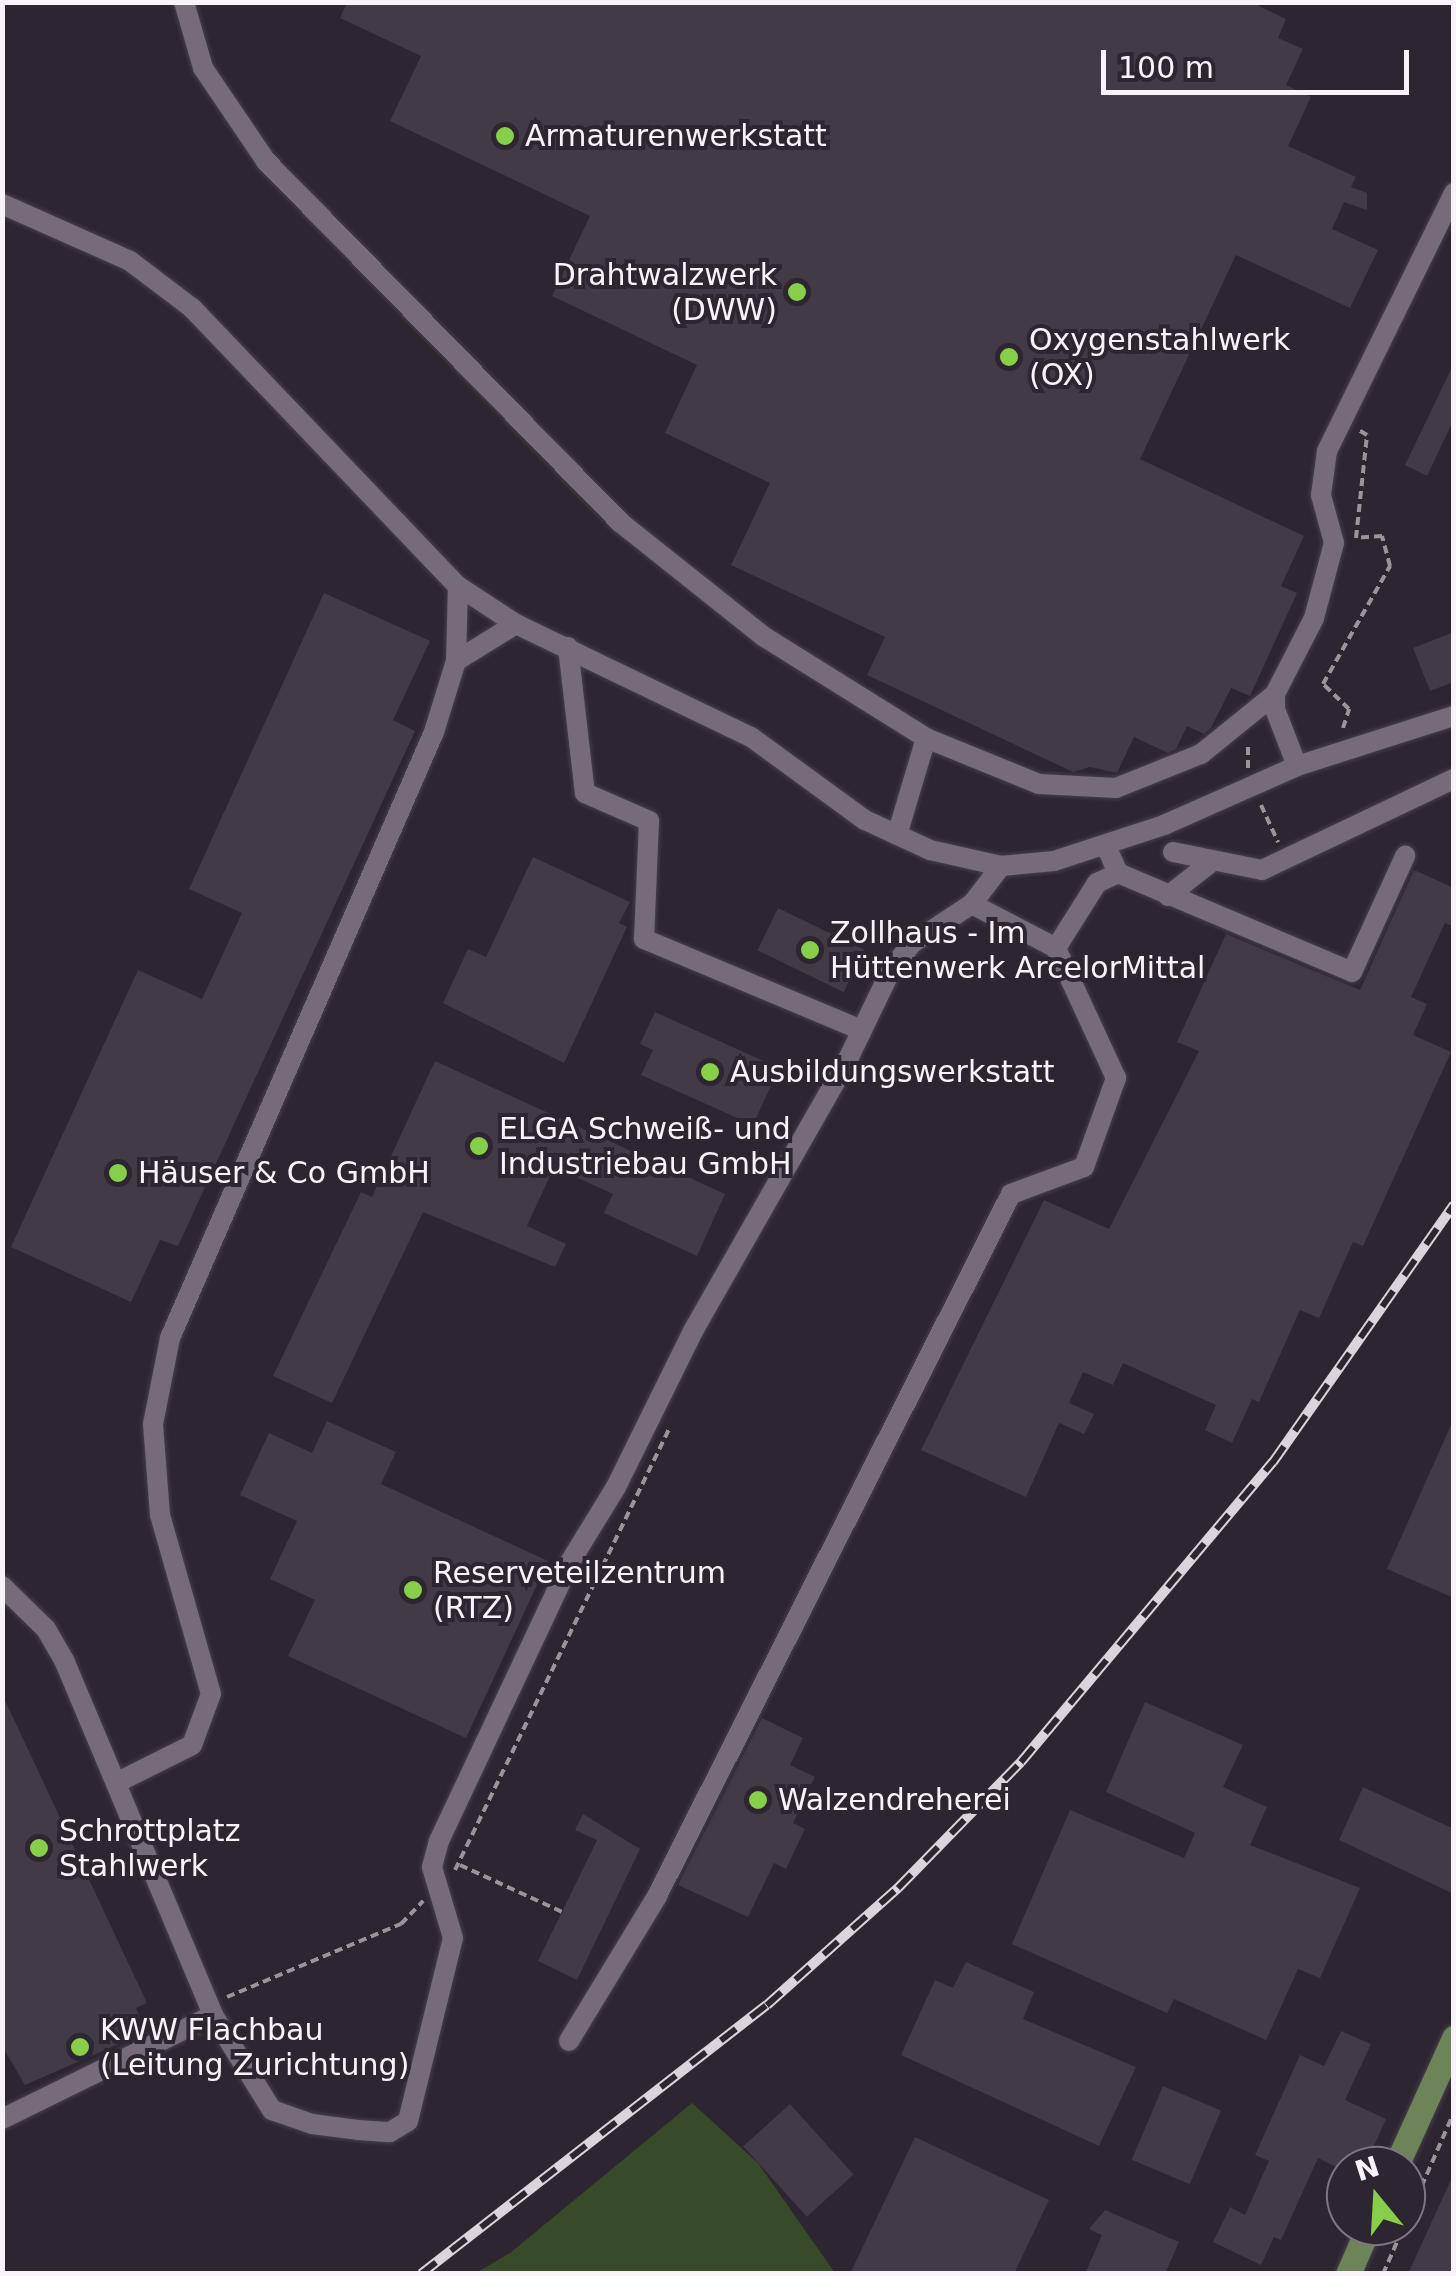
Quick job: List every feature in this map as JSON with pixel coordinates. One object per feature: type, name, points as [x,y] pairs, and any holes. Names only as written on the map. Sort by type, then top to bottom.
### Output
[{"type":"main road","points":[[1405,2146],[1454,2038]]},
{"type":"main road","points":[[1348,2274],[1361,2246]]},
{"type":"lane","points":[[184,2],[204,68],[266,162],[621,523],[762,636],[926,738],[1039,784],[1116,788],[1202,754],[1275,694],[1314,618],[1334,543],[1321,495],[1327,451],[1454,193]]},
{"type":"lane","points":[[2,204],[130,262],[192,308],[458,586],[516,624],[751,737],[865,820],[897,834],[1001,866],[1054,861],[1106,846],[1297,766],[1454,716]]},
{"type":"lane","points":[[116,1783],[192,1745],[211,1694],[160,1515],[153,1424],[170,1338],[434,732],[456,661],[458,586]]},
{"type":"lane","points":[[456,661],[516,624]]},
{"type":"lane","points":[[568,647],[585,793],[649,821],[644,939],[862,1030]]},
{"type":"lane","points":[[1275,694],[1274,710],[1297,766]]},
{"type":"lane","points":[[897,834],[926,738]]},
{"type":"lane","points":[[1173,852],[1209,864],[1262,870],[1454,780]]},
{"type":"lane","points":[[1106,846],[1118,873],[1352,972],[1405,856]]},
{"type":"lane","points":[[1168,896],[1209,864]]},
{"type":"lane","points":[[2,1586],[46,1629],[116,1783],[212,2015],[272,2110],[358,2130],[390,2132],[408,2121],[453,1938],[432,1867],[438,1842],[570,1562],[911,944],[972,904],[1001,866]]},
{"type":"lane","points":[[1056,948],[1097,883],[1118,873]]},
{"type":"lane","points":[[569,2041],[657,1896],[1011,1194],[1084,1168],[1116,1078],[1056,948],[972,904]]},
{"type":"lane","points":[[2,2119],[212,2015]]},
{"type":"path","points":[[1336,752],[1349,708],[1322,684],[1390,566],[1382,536],[1356,538],[1366,435],[1342,419]]},
{"type":"path","points":[[460,1865],[562,1912]]},
{"type":"path","points":[[1426,2176],[1454,2112]]},
{"type":"path","points":[[1383,2274],[1395,2246]]},
{"type":"green space","points":[[692,2103],[758,2163],[835,2273],[474,2274],[510,2253]]},
{"type":"building","points":[[347,2],[1251,2],[1286,19],[1278,38],[1303,49],[1286,85],[1311,97],[1288,146],[1356,177],[1351,187],[1367,193],[1367,210],[1344,202],[1332,229],[1378,250],[1350,308],[1236,255],[1140,459],[1304,536],[1281,586],[1297,593],[1250,696],[1231,688],[1211,728],[1204,734],[1187,726],[1176,749],[1168,753],[1134,737],[1117,773],[1090,767],[1073,772],[867,675],[885,637],[731,565],[770,483],[665,433],[697,365],[552,296],[590,216],[390,121],[421,56],[340,18]]},
{"type":"building","points":[[1454,363],[1454,419],[1427,476],[1405,465]]},
{"type":"building","points":[[324,593],[430,641],[393,720],[415,731],[178,1246],[160,1240],[131,1302],[11,1247],[138,970],[202,999],[242,913],[189,889]]},
{"type":"building","points":[[1454,632],[1454,682],[1430,691],[1413,648]]},
{"type":"building","points":[[533,857],[630,902],[619,923],[627,927],[564,1063],[443,1003],[468,949],[486,957]]},
{"type":"building","points":[[1414,870],[1454,888],[1454,927],[1445,923],[1411,997],[1427,1004],[1413,1035],[1451,1052],[1363,1246],[1353,1242],[1319,1318],[1300,1310],[1259,1402],[1252,1399],[1232,1443],[1205,1430],[1216,1405],[1123,1363],[1113,1385],[1083,1372],[1069,1403],[1094,1414],[1084,1434],[1059,1423],[1026,1497],[921,1450],[1044,1200],[1109,1229],[1199,1051],[1177,1042],[1226,934],[1360,990]]},
{"type":"building","name":"Zollhaus - Im Hüttenwerk ArcelorMittal","points":[[778,908],[864,950],[844,992],[757,950]]},
{"type":"building","name":"Ausbildungswerkstatt","points":[[655,1012],[779,1068],[753,1125],[641,1075],[653,1050],[640,1044]]},
{"type":"building","points":[[435,1061],[725,1194],[697,1256],[604,1213],[613,1194],[554,1167],[527,1226],[566,1244],[555,1267],[423,1212],[332,1403],[273,1376],[361,1192],[372,1197]]},
{"type":"building","points":[[1454,1418],[1454,1598],[1387,1569]]},
{"type":"building","name":"Reserveteilzentrum (RTZ)","points":[[327,1421],[396,1452],[381,1484],[548,1561],[466,1738],[288,1656],[315,1600],[270,1579],[297,1521],[240,1495],[269,1433],[312,1453]]},
{"type":"building","name":"Schrottplatz Stahlwerk","points":[[2,1694],[147,2003],[136,2008],[146,2032],[25,2085],[2,2046]]},
{"type":"building","points":[[1145,1702],[1243,1745],[1223,1787],[1267,1807],[1250,1845],[1360,1888],[1320,1978],[1298,1969],[1266,2040],[1174,1999],[1167,2013],[1012,1944],[1070,1810],[1184,1858],[1195,1833],[1106,1792]]},
{"type":"building","name":"Walzendreherei","points":[[762,1718],[803,1738],[790,1765],[815,1777],[793,1823],[805,1829],[786,1869],[774,1863],[748,1917],[678,1885]]},
{"type":"building","points":[[1363,1787],[1454,1829],[1454,1894],[1339,1840]]},
{"type":"building","points":[[583,1814],[640,1849],[577,1980],[538,1961],[597,1840],[575,1830]]},
{"type":"building","points":[[966,1962],[1034,1992],[1023,2019],[1136,2067],[1099,2146],[901,2055],[935,1980],[953,1988]]},
{"type":"building","points":[[1341,2031],[1371,2044],[1345,2100],[1386,2119],[1374,2146],[1326,2146],[1326,2162],[1318,2158],[1281,2240],[1274,2237],[1261,2265],[1213,2242],[1230,2207],[1245,2215],[1269,2161],[1255,2155],[1300,2055],[1324,2066]]},
{"type":"building","points":[[1163,2086],[1221,2111],[1190,2184],[1132,2160]]},
{"type":"building","points":[[790,2104],[854,2175],[807,2217],[743,2146]]},
{"type":"building","points":[[915,2137],[1049,2200],[1014,2274],[850,2274]]},
{"type":"building","points":[[1454,2173],[1454,2274],[1408,2274],[1421,2246],[1426,2246],[1426,2234]]},
{"type":"building","points":[[1105,2210],[1179,2242],[1165,2274],[1085,2274],[1102,2235],[1089,2229]]},
{"type":"railway","points":[[421,2274],[767,2005],[898,1888],[1021,1762],[1273,1462],[1454,1204]]},
{"type":"place","name":"Armaturenwerkstatt","points":[[505,136]]},
{"type":"place","name":"Drahtwalzwerk (DWW)","points":[[797,292]]},
{"type":"place","name":"Oxygenstahlwerk (OX)","points":[[1009,357]]},
{"type":"place","name":"Zollhaus - Im Hüttenwerk ArcelorMittal","points":[[810,950]]},
{"type":"place","name":"Ausbildungswerkstatt","points":[[710,1072]]},
{"type":"place","name":"ELGA Schweiß- und Industriebau GmbH","points":[[479,1146]]},
{"type":"place","name":"Häuser & Co GmbH","points":[[118,1173]]},
{"type":"place","name":"Reserveteilzentrum (RTZ)","points":[[413,1590]]},
{"type":"place","name":"Walzendreherei","points":[[758,1800]]},
{"type":"place","name":"Schrottplatz Stahlwerk","points":[[39,1848]]},
{"type":"place","name":"KWW Flachbau (Leitung Zurichtung)","points":[[80,2047]]}]
